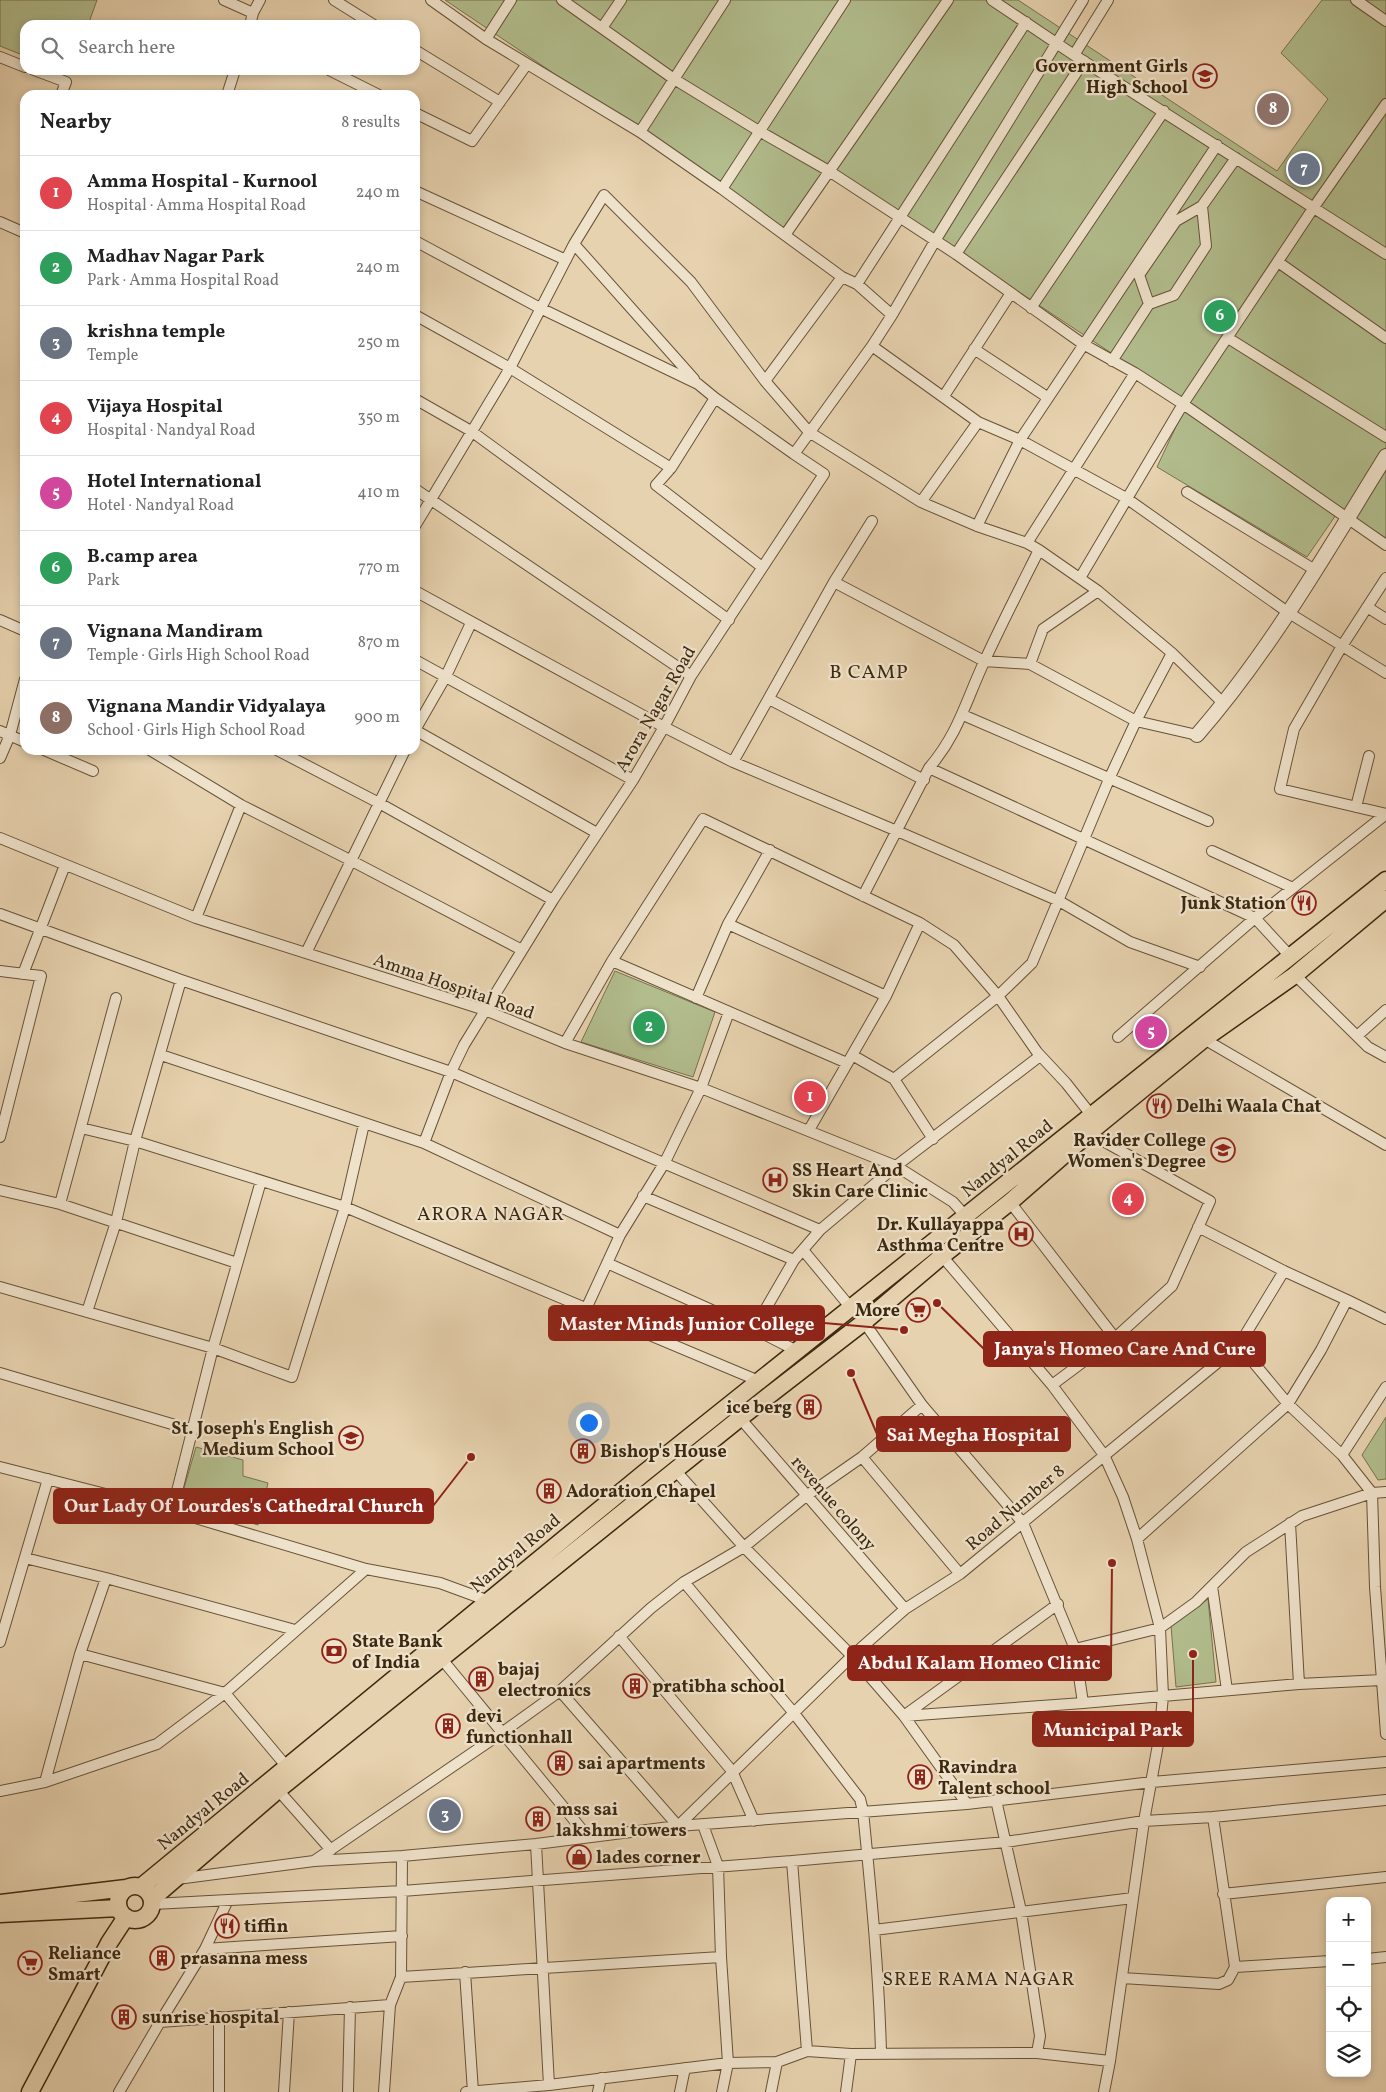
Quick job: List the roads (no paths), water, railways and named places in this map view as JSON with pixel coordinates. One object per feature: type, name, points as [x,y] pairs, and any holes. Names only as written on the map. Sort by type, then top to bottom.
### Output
[{"type":"main road","name":"Nandyal Road","points":[[143,1894],[287,1767],[644,1473],[1386,880]]},
{"type":"main road","name":"Nandyal Road","points":[[143,1894],[176,1880],[278,1790],[740,1418],[864,1322],[1010,1202],[1089,1132],[1204,1040],[1296,975],[1386,899]]},
{"type":"main road","points":[[0,1903],[143,1894]]},
{"type":"main road","points":[[143,1894],[148,1915],[132,1920],[123,1913],[119,1897],[143,1894]]},
{"type":"main road","points":[[0,1914],[123,1913]]},
{"type":"main road","points":[[30,2092],[123,1913]]},
{"type":"street","points":[[224,0],[253,13]]},
{"type":"street","points":[[251,20],[260,0]]},
{"type":"street","points":[[334,0],[366,20]]},
{"type":"street","points":[[431,0],[486,39],[640,132],[722,189],[842,277],[857,284],[892,315]]},
{"type":"street","points":[[486,39],[511,0]]},
{"type":"street","points":[[562,0],[674,79],[829,171],[956,254],[1083,344],[1135,373],[1183,404],[1386,545]]},
{"type":"street","points":[[602,28],[621,0]]},
{"type":"street","points":[[640,132],[726,0]]},
{"type":"street","points":[[722,189],[845,0]]},
{"type":"street","points":[[785,235],[948,0]]},
{"type":"street","points":[[992,0],[1074,55],[1386,254]]},
{"type":"street","points":[[574,244],[698,384],[794,454],[872,346],[892,315],[935,241],[1083,0]]},
{"type":"street","points":[[1074,55],[1108,0]]},
{"type":"street","points":[[1356,0],[1386,21]]},
{"type":"street","points":[[857,284],[1026,22]]},
{"type":"street","points":[[420,53],[500,102]]},
{"type":"street","points":[[0,57],[20,65]]},
{"type":"street","points":[[956,254],[1084,61]]},
{"type":"street","points":[[420,115],[472,141],[526,64]]},
{"type":"street","points":[[47,75],[66,82],[63,90]]},
{"type":"street","points":[[229,90],[234,75]]},
{"type":"street","points":[[339,75],[369,90]]},
{"type":"street","points":[[1080,578],[1183,404],[1314,207],[1386,104]]},
{"type":"street","points":[[1031,308],[1164,111]]},
{"type":"street","points":[[977,526],[1020,440],[1047,397],[1217,145]]},
{"type":"street","points":[[1149,304],[1139,275],[1176,221],[1202,206],[1236,158]]},
{"type":"street","points":[[420,193],[566,260]]},
{"type":"street","points":[[420,517],[510,368],[574,244],[604,195],[691,282],[765,381],[810,432],[921,502],[977,526],[1027,543],[1039,550],[1098,591],[1172,653],[1224,704]]},
{"type":"street","points":[[1112,361],[1149,304],[1174,295],[1206,246],[1202,206]]},
{"type":"street","points":[[0,222],[20,231]]},
{"type":"street","points":[[420,244],[540,308],[698,384]]},
{"type":"street","points":[[1278,262],[1386,338]]},
{"type":"street","points":[[765,381],[842,277]]},
{"type":"street","points":[[944,396],[1011,293]]},
{"type":"street","points":[[420,318],[510,368],[671,468]]},
{"type":"street","points":[[1228,338],[1386,437]]},
{"type":"street","points":[[872,346],[978,422],[1020,440],[1073,471],[1126,498],[1289,613],[1386,673]]},
{"type":"street","points":[[974,350],[1047,397]]},
{"type":"street","points":[[1027,543],[1135,373]]},
{"type":"street","points":[[715,398],[671,468],[656,485],[762,568]]},
{"type":"street","points":[[420,402],[471,431],[729,620]]},
{"type":"street","points":[[921,502],[978,422]]},
{"type":"street","name":"Arora Nagar Road","points":[[424,1143],[451,1072],[464,1045],[553,900],[633,780],[691,676],[824,474],[794,454]]},
{"type":"street","points":[[834,582],[984,661],[1030,664],[1136,721],[1198,735],[1224,704],[1289,613],[1386,456]]},
{"type":"street","points":[[420,492],[691,676]]},
{"type":"street","points":[[1187,492],[1315,570]]},
{"type":"street","points":[[733,762],[834,582],[872,520]]},
{"type":"street","points":[[863,896],[929,768],[944,750],[963,715],[984,661],[1039,550]]},
{"type":"street","points":[[1386,578],[1342,646],[1294,729],[1280,790],[1386,814]]},
{"type":"street","points":[[1030,664],[1043,629],[1098,591]]},
{"type":"street","points":[[420,594],[664,727],[733,762],[1059,901],[1130,942],[1200,967]]},
{"type":"street","points":[[1367,607],[1386,619]]},
{"type":"street","points":[[0,620],[20,629]]},
{"type":"street","points":[[420,721],[446,676],[471,622]]},
{"type":"street","points":[[894,1079],[998,996],[1032,963],[1110,777],[1136,721],[1172,653]]},
{"type":"street","points":[[420,663],[633,780]]},
{"type":"street","points":[[0,758],[5,733],[20,692]]},
{"type":"street","points":[[769,699],[924,780]]},
{"type":"street","points":[[963,715],[1208,821]]},
{"type":"street","points":[[5,733],[20,740]]},
{"type":"street","points":[[420,733],[597,833]]},
{"type":"street","points":[[55,755],[92,771]]},
{"type":"street","points":[[166,755],[241,805],[522,950]]},
{"type":"street","points":[[286,755],[553,900]]},
{"type":"street","points":[[306,953],[403,755]]},
{"type":"street","points":[[1356,807],[1369,756]]},
{"type":"street","points":[[929,768],[1255,918],[1290,956]]},
{"type":"street","points":[[196,918],[241,805]]},
{"type":"street","points":[[1118,1037],[1255,918],[1386,814]]},
{"type":"street","points":[[565,1043],[612,961],[703,819],[920,923],[954,945],[998,996],[1040,1056],[1066,1083],[1092,1116]]},
{"type":"street","name":"Amma Hospital Road","points":[[0,838],[196,918],[485,1010],[565,1043],[702,1088],[896,1166]]},
{"type":"street","points":[[696,998],[728,924],[770,850]]},
{"type":"street","points":[[1212,851],[1293,888]]},
{"type":"street","points":[[23,974],[65,865]]},
{"type":"street","points":[[0,914],[39,930],[180,980],[451,1072],[820,1230]]},
{"type":"street","points":[[809,1130],[886,996],[920,923]]},
{"type":"street","points":[[728,924],[886,996]]},
{"type":"street","points":[[612,961],[729,1012],[849,1059],[894,1079],[933,1139]]},
{"type":"street","points":[[0,971],[41,976],[2,1120],[0,1137]]},
{"type":"street","points":[[1296,975],[1368,1047],[1386,1057]]},
{"type":"street","points":[[88,1312],[116,1222],[135,1141],[180,980]]},
{"type":"street","points":[[60,1204],[116,998]]},
{"type":"street","points":[[1357,1036],[1386,1010]]},
{"type":"street","points":[[586,1309],[620,1234],[665,1162],[702,1088],[729,1012]]},
{"type":"street","points":[[1204,1040],[1386,1145]]},
{"type":"street","points":[[160,1055],[424,1143],[620,1234]]},
{"type":"street","points":[[754,1329],[794,1260],[820,1230],[896,1166],[1040,1056]]},
{"type":"street","points":[[0,1287],[213,1348],[292,1377],[345,1207],[364,1124]]},
{"type":"street","points":[[82,1128],[135,1141],[345,1207],[759,1381]]},
{"type":"street","points":[[1052,1385],[1115,1338],[1172,1286],[1210,1201],[1089,1132]]},
{"type":"street","points":[[896,1166],[954,1202],[976,1230]]},
{"type":"street","points":[[172,1511],[213,1348],[261,1180]]},
{"type":"street","points":[[0,1190],[60,1204],[238,1263]]},
{"type":"street","points":[[643,1196],[794,1260]]},
{"type":"street","points":[[1010,1202],[1115,1338]]},
{"type":"street","points":[[1198,1227],[1284,1271],[1386,1319]]},
{"type":"street","points":[[803,1250],[851,1308]]},
{"type":"street","points":[[942,1256],[1052,1385],[1104,1454],[1123,1497],[1138,1539],[1160,1628],[1164,1696],[1104,2092]]},
{"type":"street","points":[[606,1263],[754,1329],[797,1351]]},
{"type":"street","name":"Road Number 8","points":[[678,1826],[793,1712],[852,1656],[906,1609],[960,1574],[1239,1345],[1284,1271]]},
{"type":"street","points":[[1138,1539],[1288,1404],[1321,1350],[1347,1300]]},
{"type":"street","points":[[864,1322],[922,1405],[1023,1523],[1075,1649],[1083,1703]]},
{"type":"street","points":[[1239,1345],[1288,1404],[1342,1454],[1372,1493],[1375,1587],[1386,1734]]},
{"type":"street","points":[[0,1373],[192,1430]]},
{"type":"street","points":[[1342,1454],[1386,1387]]},
{"type":"street","points":[[314,1861],[560,1691],[650,1608],[684,1582],[744,1547],[806,1496],[862,1458],[922,1405]]},
{"type":"street","name":"revenue colony","points":[[740,1418],[906,1609]]},
{"type":"street","points":[[862,1458],[960,1574]]},
{"type":"street","points":[[0,1467],[172,1511],[366,1569],[440,1583],[489,1601]]},
{"type":"street","points":[[675,1470],[744,1547],[852,1656],[904,1716],[967,1804]]},
{"type":"street","points":[[0,1642],[48,1479]]},
{"type":"street","points":[[1075,1649],[1160,1628],[1196,1602],[1246,1552],[1302,1516],[1372,1493],[1386,1492]]},
{"type":"street","points":[[1290,1524],[1299,1684]]},
{"type":"street","points":[[25,1558],[106,1578],[295,1630]]},
{"type":"street","points":[[0,1791],[45,1782],[158,1744],[225,1693],[366,1569]]},
{"type":"street","points":[[45,1782],[80,1654],[106,1578]]},
{"type":"street","points":[[684,1582],[793,1712],[860,1799],[863,1811],[874,1930],[881,2053]]},
{"type":"street","points":[[1212,1586],[1226,1690]]},
{"type":"street","points":[[904,1716],[1058,1604]]},
{"type":"street","points":[[619,1636],[732,1771],[754,1821]]},
{"type":"street","points":[[80,1654],[225,1693],[287,1767]]},
{"type":"street","points":[[441,1658],[588,1837]]},
{"type":"street","points":[[904,1716],[1299,1684],[1382,1680]]},
{"type":"street","points":[[560,1691],[678,1826]]},
{"type":"street","points":[[176,1880],[314,1861],[402,1856],[536,1844],[678,1826],[967,1804],[1152,1782],[1386,1762]]},
{"type":"street","points":[[278,1790],[331,1850]]},
{"type":"street","points":[[996,1800],[1021,1911],[1040,2036],[1038,2053]]},
{"type":"street","points":[[143,1894],[228,1900],[402,1891],[792,1861],[1006,1842],[1144,1821],[1386,1800]]},
{"type":"street","points":[[1122,1978],[1219,1984],[1228,1980],[1235,1967],[1213,1816]]},
{"type":"street","points":[[703,1825],[718,1866],[728,2063],[722,2092]]},
{"type":"street","points":[[536,1844],[541,1968],[549,2085]]},
{"type":"street","points":[[384,2092],[390,2005],[401,1977],[402,1856]]},
{"type":"street","points":[[792,1861],[807,2051]]},
{"type":"street","points":[[1223,1894],[1386,1877]]},
{"type":"street","points":[[874,1930],[1133,1898]]},
{"type":"street","points":[[119,2092],[205,1949],[228,1900]]},
{"type":"street","points":[[205,1949],[402,1936]]},
{"type":"street","points":[[401,1977],[722,1957]]},
{"type":"street","points":[[1371,1959],[1386,1958]]},
{"type":"street","points":[[1235,1967],[1326,1961]]},
{"type":"street","points":[[465,1972],[473,2092]]},
{"type":"street","points":[[160,2022],[390,2005]]},
{"type":"street","points":[[348,2092],[350,2007]]},
{"type":"street","points":[[284,2092],[288,2012]]},
{"type":"street","points":[[219,2017],[219,2092]]},
{"type":"street","points":[[466,2092],[549,2085],[728,2063],[777,2062],[807,2051],[851,2054],[1038,2053],[1110,2061]]},
{"type":"street","points":[[846,2092],[851,2054]]},
{"type":"street","points":[[771,2092],[777,2062]]},
{"type":"street","points":[[680,2092],[685,2068]]},
{"type":"street","points":[[598,2092],[601,2078]]},
{"type":"place","name":"Government Girls High School","points":[[1205,76]]},
{"type":"place","name":"Vignana Mandir Vidyalaya","points":[[1273,109]]},
{"type":"place","name":"Vignana Mandiram","points":[[1304,169]]},
{"type":"place","name":"B.camp area","points":[[1220,316]]},
{"type":"place","name":"Junk Station","points":[[1304,903]]},
{"type":"place","name":"Madhav Nagar Park","points":[[649,1027]]},
{"type":"place","name":"Hotel International","points":[[1151,1032]]},
{"type":"place","name":"Amma Hospital - Kurnool","points":[[810,1097]]},
{"type":"place","name":"Delhi Waala Chat","points":[[1159,1106]]},
{"type":"place","name":"Ravider College Women's Degree","points":[[1223,1150]]},
{"type":"place","name":"SS Heart And Skin Care Clinic","points":[[775,1180]]},
{"type":"place","name":"Vijaya Hospital","points":[[1128,1199]]},
{"type":"place","name":"Dr. Kullayappa Asthma Centre","points":[[1021,1234]]},
{"type":"place","name":"Janya's Homeo Care And Cure","points":[[937,1303]]},
{"type":"place","name":"More","points":[[918,1310]]},
{"type":"place","name":"Master Minds Junior College","points":[[904,1330]]},
{"type":"place","name":"Sai Megha Hospital","points":[[851,1373]]},
{"type":"place","name":"ice berg","points":[[809,1407]]},
{"type":"place","name":"St. Joseph's English Medium School","points":[[351,1438]]},
{"type":"place","name":"Bishop's House","points":[[583,1451]]},
{"type":"place","name":"Our Lady Of Lourdes's Cathedral Church","points":[[471,1457]]},
{"type":"place","name":"Adoration Chapel","points":[[549,1491]]},
{"type":"place","name":"Abdul Kalam Homeo Clinic","points":[[1112,1563]]},
{"type":"place","name":"State Bank of India","points":[[334,1651]]},
{"type":"place","name":"Municipal Park","points":[[1193,1654]]},
{"type":"place","name":"bajaj electronics","points":[[481,1679]]},
{"type":"place","name":"pratibha school","points":[[635,1686]]},
{"type":"place","name":"devi functionhall","points":[[448,1726]]},
{"type":"place","name":"sai apartments","points":[[560,1763]]},
{"type":"place","name":"Ravindra Talent school","points":[[920,1777]]},
{"type":"place","name":"krishna temple","points":[[445,1815]]},
{"type":"place","name":"mss sai lakshmi towers","points":[[538,1819]]},
{"type":"place","name":"lades corner","points":[[579,1857]]},
{"type":"place","name":"tiffin","points":[[227,1926]]},
{"type":"place","name":"prasanna mess","points":[[162,1958]]},
{"type":"place","name":"Reliance Smart","points":[[30,1963]]},
{"type":"place","name":"sunrise hospital","points":[[124,2017]]},
{"type":"district","name":"B CAMP","points":[[869,671]]},
{"type":"district","name":"ARORA NAGAR","points":[[491,1213]]},
{"type":"district","name":"SREE RAMA NAGAR","points":[[979,1978]]}]
